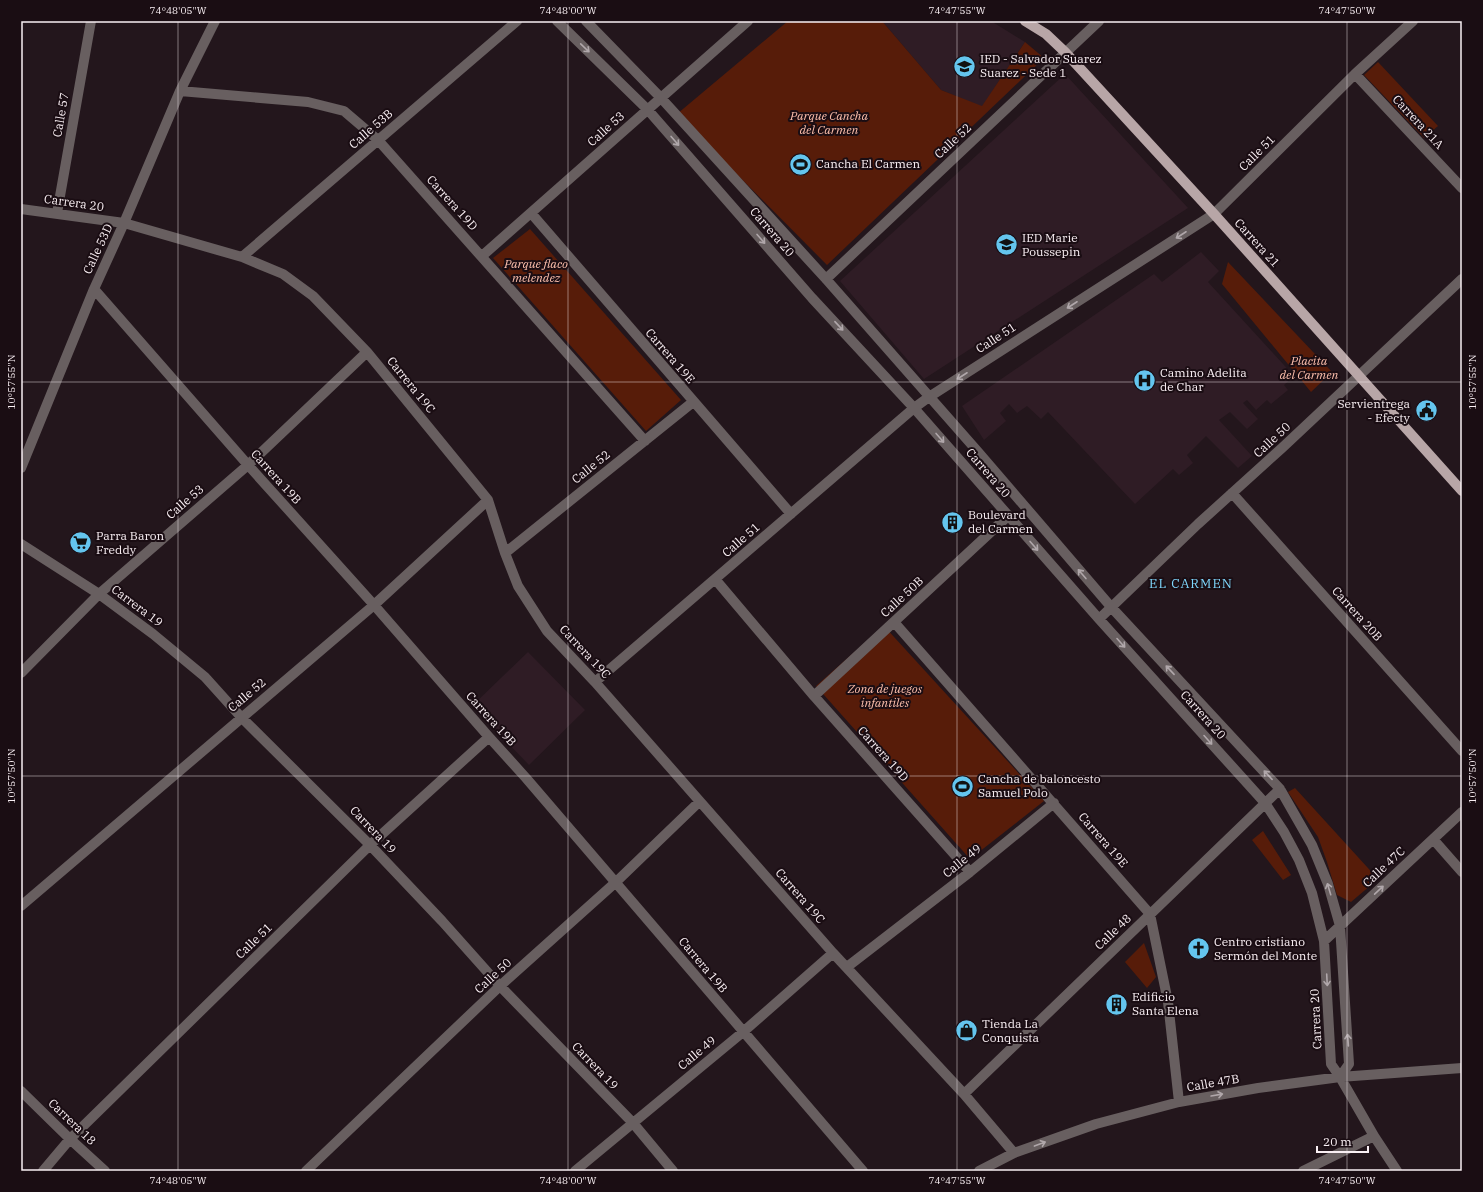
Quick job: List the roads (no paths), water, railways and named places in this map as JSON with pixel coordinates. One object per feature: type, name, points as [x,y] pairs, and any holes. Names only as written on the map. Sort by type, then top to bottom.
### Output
[{"type":"main road","name":"Carrera 21","points":[[1025,21],[1046,34],[1066,52],[1214,214],[1462,491]]},
{"type":"street","name":"Calle 57","points":[[57,213],[91,21]]},
{"type":"street","name":"Calle 53D","points":[[21,468],[94,289],[124,223],[180,91],[215,21]]},
{"type":"street","name":"Calle 53B","points":[[242,257],[518,21]]},
{"type":"street","name":"Carrera 20","points":[[557,21],[648,110],[812,298],[914,408],[1099,620],[1266,803],[1299,860],[1312,893],[1324,941],[1331,1064],[1340,1076],[1374,1136],[1397,1171]]},
{"type":"street","name":"Carrera 20","points":[[586,21],[661,98],[826,279],[1112,608],[1280,789],[1312,845],[1328,884],[1340,926],[1349,1064],[1340,1076]]},
{"type":"street","name":"Calle 53","points":[[482,256],[748,21]]},
{"type":"street","name":"Calle 52","points":[[826,279],[1099,21]]},
{"type":"street","name":"Calle 51","points":[[595,682],[914,408],[1214,214],[1355,74],[1413,21]]},
{"type":"street","name":"Carrera 21A","points":[[1355,74],[1462,188]]},
{"type":"street","name":"Carrera 19D","points":[[180,91],[308,102],[344,111],[378,140],[645,441]]},
{"type":"street","name":"Carrera 20","points":[[21,209],[124,223]]},
{"type":"street","name":"Carrera 19E","points":[[531,213],[791,514]]},
{"type":"street","name":"Carrera 19C","points":[[124,223],[242,257],[283,274],[313,296],[367,352],[488,500],[505,553],[518,586],[547,631],[595,682],[833,953],[964,1094],[1014,1153]]},
{"type":"street","name":"Calle 50","points":[[1099,620],[1198,524],[1462,279]]},
{"type":"street","name":"Carrera 19B","points":[[94,289],[526,778],[863,1171]]},
{"type":"street","name":"Calle 53","points":[[21,673],[99,594],[248,465],[367,352]]},
{"type":"street","name":"Calle 52","points":[[505,553],[693,402]]},
{"type":"street","name":"Carrera 20B","points":[[1232,493],[1462,751]]},
{"type":"street","name":"Calle 52","points":[[21,906],[374,605],[488,500]]},
{"type":"street","name":"Calle 50B","points":[[814,696],[1008,516]]},
{"type":"street","name":"Carrera 19","points":[[21,544],[99,594],[153,634],[205,676],[241,717],[370,845],[442,921],[500,986],[633,1123],[674,1171]]},
{"type":"street","name":"Carrera 19D","points":[[715,579],[814,696],[970,872]]},
{"type":"street","name":"Carrera 19E","points":[[894,622],[1150,914],[1168,1002],[1179,1102]]},
{"type":"street","name":"Calle 51","points":[[44,1171],[70,1139],[370,845],[489,737]]},
{"type":"street","name":"Calle 48","points":[[964,1094],[1280,789]]},
{"type":"street","name":"Calle 50","points":[[306,1171],[500,986],[616,882],[699,802]]},
{"type":"street","name":"Calle 49","points":[[847,967],[970,872],[1054,803]]},
{"type":"street","name":"Calle 47C","points":[[1324,941],[1462,812]]},
{"type":"street","points":[[1433,839],[1462,872]]},
{"type":"street","name":"Calle 49","points":[[575,1171],[743,1032],[833,953]]},
{"type":"street","name":"Calle 47B","points":[[979,1171],[1014,1153],[1096,1124],[1179,1102],[1258,1088],[1340,1076],[1462,1068]]},
{"type":"street","name":"Carrera 18","points":[[21,1091],[105,1171]]},
{"type":"street","points":[[1303,1171],[1374,1136]]},
{"type":"place","name":"IED - Salvador Suarez Suarez - Sede 1","points":[[965,66]]},
{"type":"place","name":"Cancha El Carmen","points":[[801,164]]},
{"type":"place","name":"IED Marie Poussepin","points":[[1006,245]]},
{"type":"place","name":"Camino Adelita de Char","points":[[1144,380]]},
{"type":"place","name":"Servientrega - Efecty","points":[[1426,411]]},
{"type":"place","name":"Boulevard del Carmen","points":[[952,522]]},
{"type":"place","name":"Parra Baron Freddy","points":[[81,543]]},
{"type":"place","name":"Cancha de baloncesto Samuel Polo","points":[[962,786]]},
{"type":"place","name":"Centro cristiano Sermón del Monte","points":[[1199,949]]},
{"type":"place","name":"Edificio Santa Elena","points":[[1117,1004]]},
{"type":"place","name":"Tienda La Conquista","points":[[967,1031]]},
{"type":"district","name":"EL CARMEN","points":[[1191,583]]},
{"type":"park label","name":"Parque Cancha del Carmen","points":[[829,123]]},
{"type":"park label","name":"Parque flaco melendez","points":[[536,271]]},
{"type":"park label","name":"Placita del Carmen","points":[[1309,368]]},
{"type":"park label","name":"Zona de juegos infantiles","points":[[885,696]]}]
